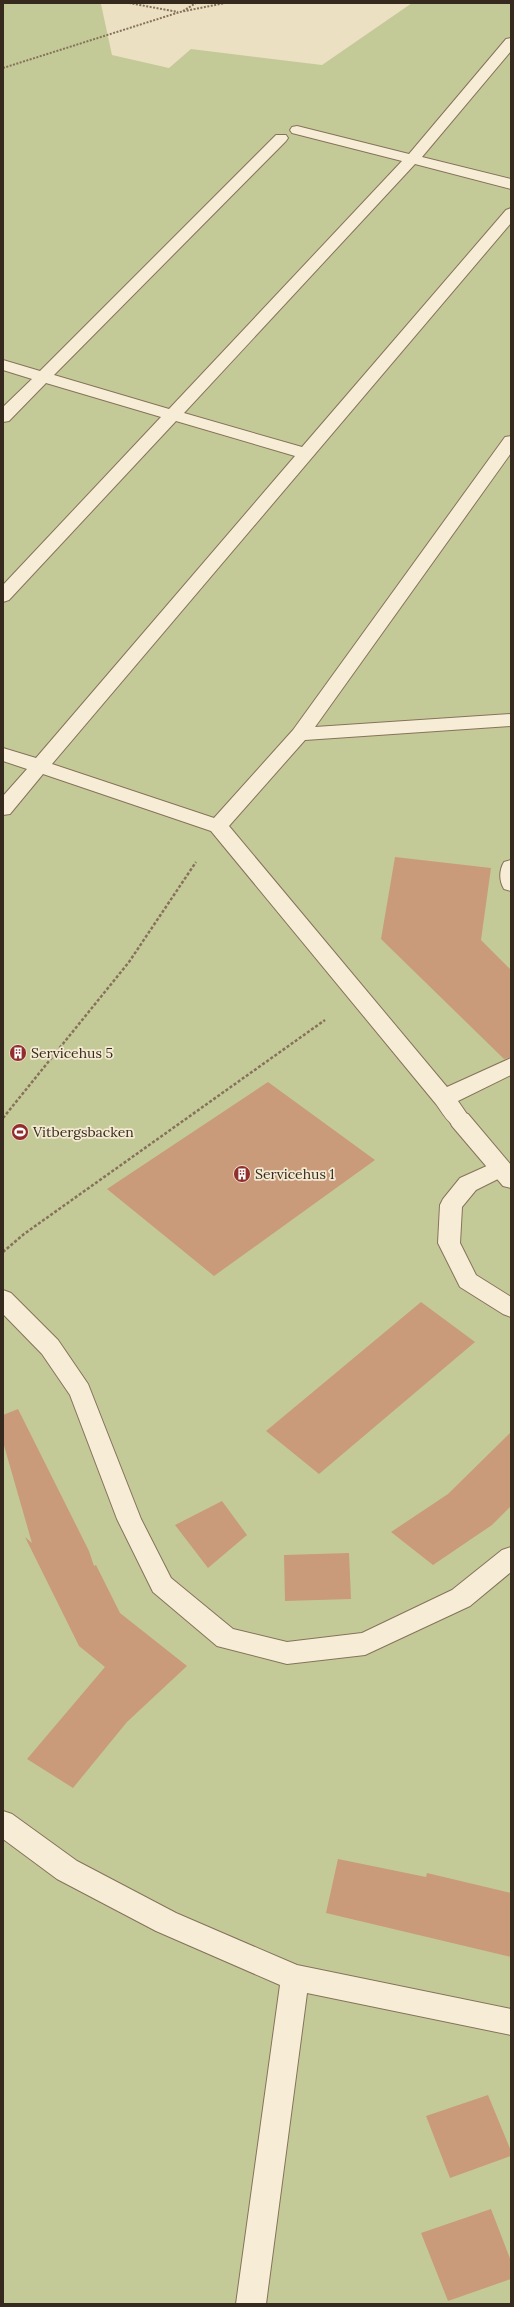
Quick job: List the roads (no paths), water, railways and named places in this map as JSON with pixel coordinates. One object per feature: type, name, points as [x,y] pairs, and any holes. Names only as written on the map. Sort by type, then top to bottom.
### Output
[{"type":"street","points":[[3,596],[412,159],[511,42]]},
{"type":"street","points":[[297,130],[511,184]]},
{"type":"street","points":[[3,417],[281,138]]},
{"type":"street","points":[[3,808],[511,213]]},
{"type":"street","points":[[3,365],[306,454]]},
{"type":"street","points":[[218,826],[300,734],[511,441]]},
{"type":"street","points":[[300,734],[511,720]]},
{"type":"street","points":[[3,754],[40,765],[218,826],[506,1174],[468,1184],[452,1205],[449,1242],[468,1281],[511,1308]]},
{"type":"street","points":[[511,868],[511,884]]},
{"type":"street","points":[[444,1098],[511,1066]]},
{"type":"street","points":[[3,1299],[50,1347],[80,1391],[129,1519],[162,1585],[226,1638],[287,1653],[365,1644],[461,1598],[511,1557]]},
{"type":"street","points":[[3,1823],[67,1870],[166,1922],[295,1978],[511,2022]]},
{"type":"street","points":[[251,2304],[295,1978]]},
{"type":"place","name":"Servicehus 5","points":[[18,1053]]},
{"type":"place","name":"Vitbergsbacken","points":[[20,1132]]},
{"type":"place","name":"Servicehus 1","points":[[242,1174]]}]
